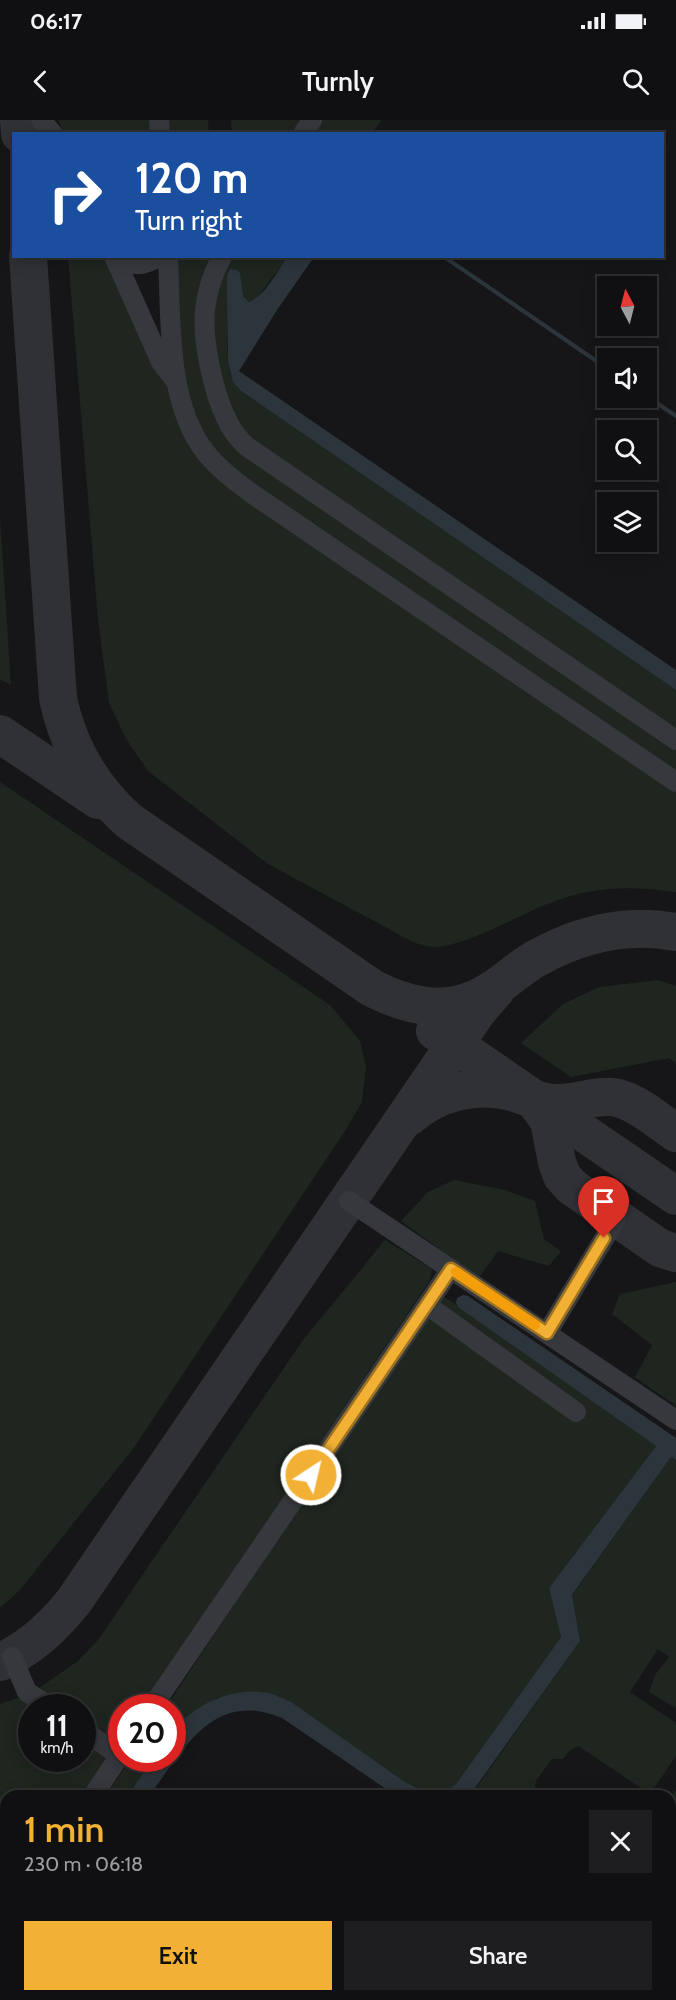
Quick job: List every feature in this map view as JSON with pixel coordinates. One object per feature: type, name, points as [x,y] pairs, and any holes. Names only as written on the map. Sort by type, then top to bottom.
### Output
[{"type":"lane","points":[[41,120],[51,132]]},
{"type":"lane","points":[[116,258],[161,362],[175,381]]},
{"type":"lane","points":[[119,258],[132,265],[147,263],[157,258]]},
{"type":"lane","points":[[168,258],[175,381],[186,419],[194,436],[206,454],[225,474],[270,507],[676,782]]},
{"type":"lane","points":[[221,258],[209,287],[205,312],[207,350],[226,418],[235,434],[246,446],[676,740]]},
{"type":"lane","points":[[349,1201],[676,1420]]},
{"type":"lane","points":[[547,1333],[616,1219]]},
{"type":"lane","points":[[161,1694],[451,1269]]},
{"type":"lane","points":[[427,1305],[576,1412]]},
{"type":"lane","points":[[12,1657],[27,1692],[30,1694]]},
{"type":"lane","points":[[97,1790],[108,1772]]},
{"type":"shaded area","points":[[58,120],[153,120],[154,132],[64,132]]},
{"type":"shaded area","points":[[163,120],[208,120],[209,132],[164,132]]},
{"type":"shaded area","points":[[231,120],[308,120],[300,132],[232,132]]},
{"type":"shaded area","points":[[317,120],[382,120],[373,132],[309,132]]},
{"type":"shaded area","points":[[68,258],[107,258],[165,378],[192,445],[676,789],[676,892],[627,888],[597,890],[566,897],[493,929],[448,945],[435,947],[413,942],[268,864],[148,771],[126,739],[109,703],[98,619]]},
{"type":"shaded area","points":[[172,258],[218,258],[206,286],[221,417],[676,746],[676,776],[231,470],[200,435],[181,365]]},
{"type":"shaded area","points":[[227,258],[287,258],[256,299],[249,302],[243,296],[228,325],[227,350],[230,374],[241,391],[676,690],[676,733],[249,439],[228,408],[209,318]]},
{"type":"shaded area","points":[[287,258],[313,258],[239,371],[676,670],[676,690],[241,391],[233,382],[228,362],[227,276],[230,269],[240,273],[243,296],[249,302],[266,288]]},
{"type":"shaded area","points":[[0,518],[11,685],[0,679]]},
{"type":"shaded area","points":[[0,782],[330,1005],[360,1041],[366,1067],[362,1102],[345,1131],[133,1449],[19,1591],[0,1608]]},
{"type":"shaded area","points":[[658,980],[676,986],[676,1063],[669,1058],[571,1077],[521,1043],[563,1004],[599,987]]},
{"type":"shaded area","points":[[454,1180],[505,1190],[535,1201],[544,1239],[561,1251],[549,1266],[498,1251],[479,1278],[401,1221],[428,1192]]},
{"type":"shaded area","points":[[385,1240],[432,1269],[430,1280],[151,1694],[108,1694],[108,1738],[96,1730],[96,1694],[42,1694],[36,1690],[78,1661],[98,1640],[303,1340]]},
{"type":"shaded area","points":[[676,1282],[676,1406],[635,1377],[652,1345],[612,1314],[620,1294]]},
{"type":"shaded area","points":[[442,1295],[656,1446],[549,1588],[561,1637],[456,1784],[449,1789],[423,1790],[405,1782],[291,1703],[270,1694],[251,1692],[217,1698],[186,1719],[186,1694],[175,1694],[420,1324]]},
{"type":"shaded area","points":[[463,1295],[468,1296],[676,1438],[676,1460],[671,1457],[572,1595],[580,1641],[474,1790],[447,1790],[456,1784],[561,1637],[549,1588],[656,1446],[458,1307],[457,1298]]},
{"type":"shaded area","points":[[671,1457],[676,1460],[676,1708],[649,1692],[655,1675],[669,1657],[658,1649],[630,1692],[676,1723],[676,1756],[653,1790],[644,1790],[578,1746],[568,1752],[563,1759],[552,1759],[536,1781],[536,1790],[475,1790],[580,1641],[572,1596]]},
{"type":"shaded area","points":[[242,1692],[256,1692],[269,1693],[291,1702],[405,1782],[423,1790],[388,1790],[282,1718],[258,1711],[237,1711],[219,1717],[203,1728],[186,1745],[186,1718],[215,1699]]},
{"type":"shaded area","points":[[18,1698],[18,1772],[96,1772],[96,1743],[108,1752],[108,1756],[89,1790],[0,1790],[0,1704]]},
{"type":"shaded area","points":[[122,1772],[144,1772],[132,1790],[110,1790]]},
{"type":"shaded area","points":[[144,1772],[166,1772],[153,1790],[132,1790]]},
{"type":"waterway","points":[[446,258],[597,361]]},
{"type":"waterway","points":[[657,403],[676,416]]},
{"type":"taxiway","points":[[19,120],[20,132]]},
{"type":"taxiway","points":[[28,258],[58,698],[68,733],[83,766],[116,808],[129,821],[372,988],[416,1004],[445,1006],[475,999],[539,957],[571,942],[605,932],[640,929],[676,932]]},
{"type":"taxiway","points":[[0,734],[98,800]]},
{"type":"taxiway","points":[[0,1662],[41,1636],[74,1601],[477,1012],[496,990]]},
{"type":"taxiway","points":[[435,1031],[676,1196]]},
{"type":"taxiway","points":[[409,1117],[420,1108],[444,1096],[471,1089],[498,1089],[551,1103],[613,1097],[636,1105],[676,1133]]},
{"type":"taxiway","points":[[534,1100],[549,1121],[557,1162],[562,1176],[572,1187],[660,1248],[676,1253]]},
{"type":"slow traffic","points":[[456,1272],[535,1325]]},
{"type":"route","points":[[311,1475],[451,1269],[547,1333],[604,1238]]}]
